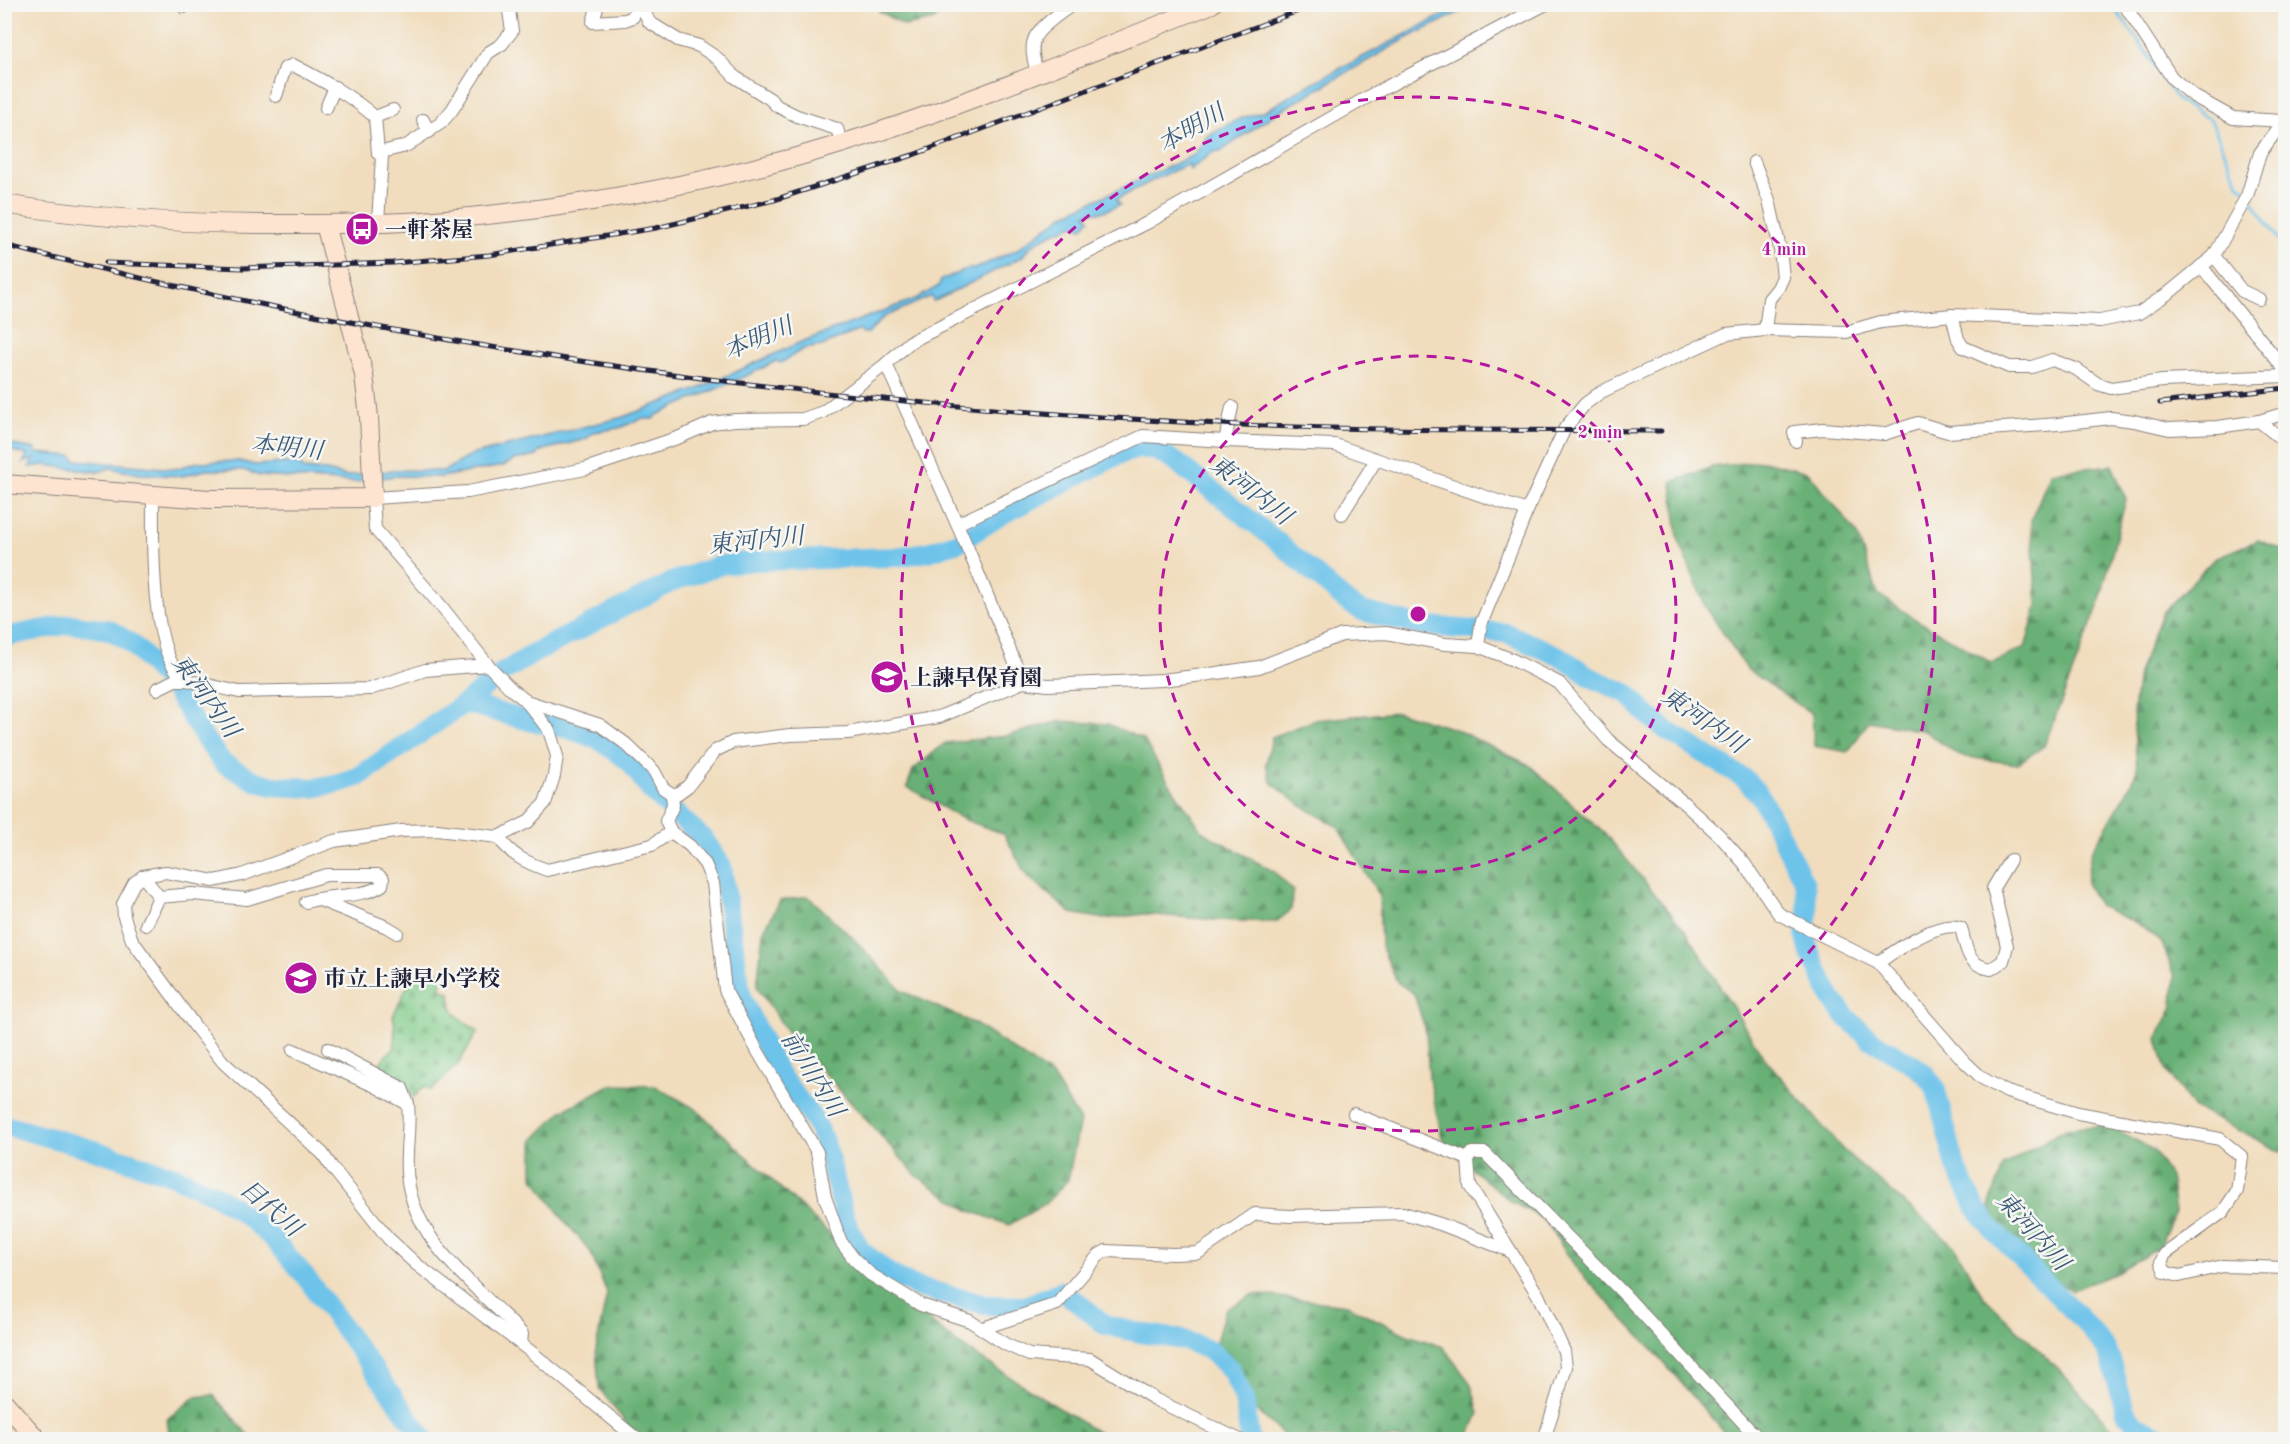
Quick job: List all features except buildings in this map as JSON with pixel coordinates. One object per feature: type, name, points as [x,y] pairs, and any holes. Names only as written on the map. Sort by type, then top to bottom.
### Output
[{"type":"street","points":[[378,153],[406,146],[441,123],[452,110],[488,53],[502,44],[512,31],[508,4]]},
{"type":"street","points":[[598,4],[592,22],[625,20],[633,17],[639,4]]},
{"type":"street","points":[[639,4],[649,22],[656,28],[678,40],[699,46],[717,58],[735,77],[777,106],[797,116],[837,129],[842,144]]},
{"type":"street","points":[[1037,74],[1032,53],[1034,38],[1057,15],[1073,4]]},
{"type":"street","points":[[4,204],[114,218],[210,223],[325,224],[378,223],[472,216],[644,192],[761,166],[842,144],[937,113],[1212,4]]},
{"type":"street","points":[[4,484],[232,500],[372,493],[468,492],[585,469],[680,437],[712,423],[735,420],[803,419],[823,412],[886,364],[910,342],[1147,223],[1373,94],[1546,4]]},
{"type":"street","points":[[2124,4],[2172,78],[2195,97],[2233,118],[2284,119]]},
{"type":"street","points":[[276,96],[285,69],[292,65],[356,100],[375,117],[378,153],[382,156],[378,223]]},
{"type":"street","points":[[326,108],[335,87]]},
{"type":"street","points":[[441,123],[451,98]]},
{"type":"street","points":[[375,117],[393,110]]},
{"type":"street","points":[[1478,645],[1481,624],[1527,511],[1565,428],[1585,404],[1601,392],[1726,334],[1765,330],[1846,332],[1881,322],[1952,315],[2100,321],[2139,314],[2214,256],[2249,191],[2260,153],[2284,119]]},
{"type":"street","points":[[423,120],[429,132]]},
{"type":"street","points":[[1754,162],[1769,200],[1780,249],[1782,277],[1778,288],[1769,299],[1765,330]]},
{"type":"street","points":[[325,224],[364,375],[369,417],[375,529],[490,667],[525,700],[549,730],[557,756],[554,776],[545,803],[528,822],[498,837],[437,830],[401,831],[334,841],[242,875],[214,881],[166,872],[143,876],[134,883],[123,904],[124,917],[132,940],[216,1053],[323,1154],[388,1238],[416,1264],[521,1344],[638,1440]]},
{"type":"street","points":[[2214,256],[2242,291],[2259,299]]},
{"type":"street","points":[[2201,266],[2286,371]]},
{"type":"street","points":[[1952,315],[1958,339],[1963,347],[2009,367],[2032,367],[2052,360],[2076,369],[2098,384],[2111,388],[2162,381],[2286,376]]},
{"type":"street","points":[[886,364],[968,549],[1023,682]]},
{"type":"street","points":[[1225,441],[1232,407]]},
{"type":"street","points":[[1796,441],[1794,432],[1823,429],[1884,434],[1918,423],[1948,432],[2111,418],[2169,429],[2218,427],[2259,421],[2286,413]]},
{"type":"street","points":[[2259,421],[2284,441],[2286,446]]},
{"type":"street","points":[[959,529],[1143,436],[1335,446],[1527,511]]},
{"type":"street","points":[[1342,514],[1376,459]]},
{"type":"street","points":[[153,495],[157,617],[165,645],[181,680]]},
{"type":"street","points":[[498,837],[509,852],[531,865],[547,870],[652,845],[668,826],[676,794],[688,786],[715,751],[733,742],[790,735],[848,734],[939,717],[1023,682],[1048,685],[1162,680],[1259,667],[1341,635],[1386,633],[1445,644],[1478,645],[1559,683],[1608,740],[1684,803],[1719,836],[1743,863],[1779,914],[1878,963],[1964,1061],[1982,1078],[2007,1092],[2078,1113],[2220,1139],[2235,1149],[2242,1157],[2237,1191],[2223,1212],[2165,1254],[2161,1262],[2165,1272],[2179,1276],[2223,1266],[2286,1268]]},
{"type":"street","points":[[157,689],[181,680],[239,692],[370,689],[425,670],[490,667]]},
{"type":"street","points":[[525,700],[600,725],[626,744],[654,771],[663,788],[673,799]]},
{"type":"street","points":[[668,826],[690,846],[705,864],[713,883],[725,990],[757,1050],[817,1152],[825,1197],[841,1242],[854,1259],[870,1274],[921,1305],[948,1313],[983,1328],[1005,1344],[1029,1354],[1090,1359],[1156,1400],[1239,1439]]},
{"type":"street","points":[[1878,963],[1901,947],[1941,927],[1953,924],[1960,928],[1971,961],[1980,967],[1991,969],[2003,961],[2007,946],[1993,888],[2010,860]]},
{"type":"street","points":[[159,897],[192,894],[247,899],[326,875],[378,875],[383,879],[382,885],[373,892],[311,900],[387,927],[397,933]]},
{"type":"street","points":[[143,876],[159,897]]},
{"type":"street","points":[[146,925],[159,897]]},
{"type":"street","points":[[328,1049],[402,1088],[408,1104],[409,1187],[417,1213],[438,1247],[454,1266],[522,1334],[521,1344]]},
{"type":"street","points":[[294,1050],[375,1086],[408,1104]]},
{"type":"street","points":[[1354,1114],[1468,1160]]},
{"type":"street","points":[[1544,1440],[1566,1367],[1564,1351],[1538,1295],[1470,1186],[1468,1160],[1472,1153],[1485,1153],[1581,1249],[1761,1440]]},
{"type":"street","points":[[983,1328],[1057,1304],[1099,1255],[1106,1251],[1198,1253],[1255,1214],[1290,1216],[1403,1213],[1440,1224],[1510,1251]]},
{"type":"street","points":[[4,1402],[38,1440]]},
{"type":"green space","points":[[877,4],[950,5],[934,20],[905,26],[879,11]]},
{"type":"green space","points":[[1763,461],[1808,472],[1856,532],[1878,594],[1920,622],[1992,663],[2025,648],[2037,606],[2031,520],[2051,472],[2112,465],[2126,499],[2099,604],[2044,746],[2017,764],[1960,756],[1924,731],[1869,721],[1848,752],[1814,746],[1812,714],[1747,669],[1705,606],[1678,538],[1672,482],[1712,467]]},
{"type":"green space","points":[[2258,540],[2286,551],[2285,1154],[2194,1108],[2166,1071],[2157,1039],[2173,1006],[2175,976],[2161,941],[2138,924],[2099,906],[2086,883],[2091,852],[2124,798],[2137,770],[2133,713],[2138,673],[2162,614],[2215,558]]},
{"type":"green space","points":[[1398,712],[1455,729],[1529,765],[1607,836],[1688,934],[1762,1055],[1842,1149],[1954,1246],[1983,1296],[2063,1374],[2122,1439],[1730,1439],[1651,1348],[1577,1269],[1545,1220],[1510,1201],[1465,1163],[1442,1138],[1429,1076],[1426,1032],[1414,994],[1397,982],[1381,945],[1379,895],[1337,826],[1300,805],[1271,782],[1266,764],[1272,737],[1315,720]]},
{"type":"green space","points":[[1060,721],[1108,724],[1144,740],[1169,783],[1203,832],[1275,872],[1293,891],[1291,910],[1276,922],[1144,914],[1104,919],[1071,913],[1026,875],[1004,834],[963,819],[907,787],[913,770],[945,743],[1006,736]]},
{"type":"green space","points":[[808,896],[854,939],[902,991],[975,1024],[1052,1076],[1080,1121],[1068,1180],[1045,1204],[1009,1225],[968,1210],[917,1176],[788,1033],[757,987],[763,932],[780,901]]},
{"type":"green space","points":[[414,971],[442,972],[441,990],[450,992],[450,1000],[457,1016],[478,1031],[459,1063],[432,1090],[424,1086],[414,1097],[380,1063],[395,1048],[393,1016]]},
{"type":"green space","points":[[610,1085],[655,1086],[696,1109],[852,1255],[958,1344],[1108,1439],[638,1439],[599,1388],[596,1349],[607,1293],[590,1251],[563,1219],[533,1177],[533,1140],[562,1111]]},
{"type":"green space","points":[[2109,1125],[2153,1150],[2170,1176],[2175,1212],[2159,1248],[2111,1275],[2073,1290],[2040,1276],[2003,1238],[1989,1206],[2004,1165],[2065,1129]]},
{"type":"green space","points":[[1254,1294],[1347,1305],[1405,1334],[1443,1347],[1471,1384],[1479,1413],[1468,1439],[1288,1439],[1255,1409],[1214,1349],[1225,1310]]},
{"type":"green space","points":[[213,1395],[252,1439],[170,1439],[167,1419],[195,1397]]},
{"type":"water","points":[[1462,5],[1481,5],[1472,6],[1400,42],[1276,113],[1220,152],[1213,152],[1190,170],[1190,164],[1152,180],[1116,200],[1120,205],[1101,212],[1086,214],[1090,219],[1082,228],[1074,225],[1045,237],[1026,251],[1022,257],[937,300],[933,301],[932,296],[884,317],[868,333],[860,330],[822,346],[803,349],[781,363],[776,361],[657,415],[654,419],[641,419],[619,428],[594,432],[586,439],[540,451],[537,456],[514,460],[503,466],[441,477],[395,476],[355,482],[260,476],[243,470],[206,470],[182,476],[140,474],[110,468],[98,472],[45,465],[29,467],[34,459],[23,463],[27,455],[5,449],[4,443],[35,449],[37,453],[73,456],[75,460],[175,469],[198,462],[240,461],[255,465],[300,464],[303,469],[327,471],[346,476],[398,470],[444,471],[471,455],[623,417],[698,389],[801,342],[918,298],[939,286],[941,280],[967,269],[974,269],[1016,250],[1065,214],[1194,155],[1208,135],[1239,119],[1265,111],[1307,86]]},
{"type":"waterway","points":[[2111,4],[2138,40],[2177,100],[2211,120],[2238,183],[2245,189]]},
{"type":"waterway","points":[[2250,197],[2286,251]]},
{"type":"waterway","name":"東河内川","points":[[4,637],[70,624],[110,630],[131,643],[172,686],[223,763],[255,781],[273,786],[313,788],[358,777],[465,703],[503,672],[538,651],[674,581],[721,565],[753,561],[895,557],[928,552],[959,542],[1003,514],[1118,455],[1138,449],[1153,449],[1176,462],[1272,537],[1347,602],[1362,611],[1417,625],[1506,633],[1561,657],[1592,678],[1628,694],[1644,712],[1666,730],[1745,779],[1761,797],[1805,884],[1808,913],[1805,934],[1810,953],[1832,999],[1847,1018],[1870,1039],[1914,1065],[1926,1075],[1935,1087],[1956,1167],[1976,1208],[1993,1230],[2086,1324],[2105,1347],[2125,1410],[2135,1425],[2169,1440]]},
{"type":"waterway","name":"前川内川","points":[[465,703],[533,722],[569,729],[599,740],[629,761],[651,791],[704,839],[722,866],[742,999],[778,1072],[814,1120],[826,1145],[846,1221],[860,1249],[890,1274],[920,1288],[987,1305],[1025,1306],[1061,1291],[1105,1325],[1184,1340],[1209,1350],[1231,1370],[1244,1399],[1250,1440]]},
{"type":"waterway","name":"目代川","points":[[4,1125],[91,1149],[174,1176],[212,1193],[244,1214],[272,1238],[305,1276],[425,1440]]},
{"type":"railway","points":[[106,263],[243,268],[393,263],[489,255],[656,228],[774,200],[913,155],[1317,4]]},
{"type":"railway","points":[[4,245],[156,282],[309,314],[463,342],[773,387],[1085,416],[1241,425],[1661,431]]},
{"type":"railway","points":[[2160,403],[2286,388]]},
{"type":"place","name":"一軒茶屋","points":[[362,229]]},
{"type":"place","name":"上諫早保育園","points":[[887,677]]},
{"type":"place","name":"市立上諫早小学校","points":[[301,978]]},
{"type":"water label","name":"本明川","points":[[1191,128]]},
{"type":"water label","name":"本明川","points":[[758,338]]},
{"type":"water label","name":"本明川","points":[[287,447]]}]
